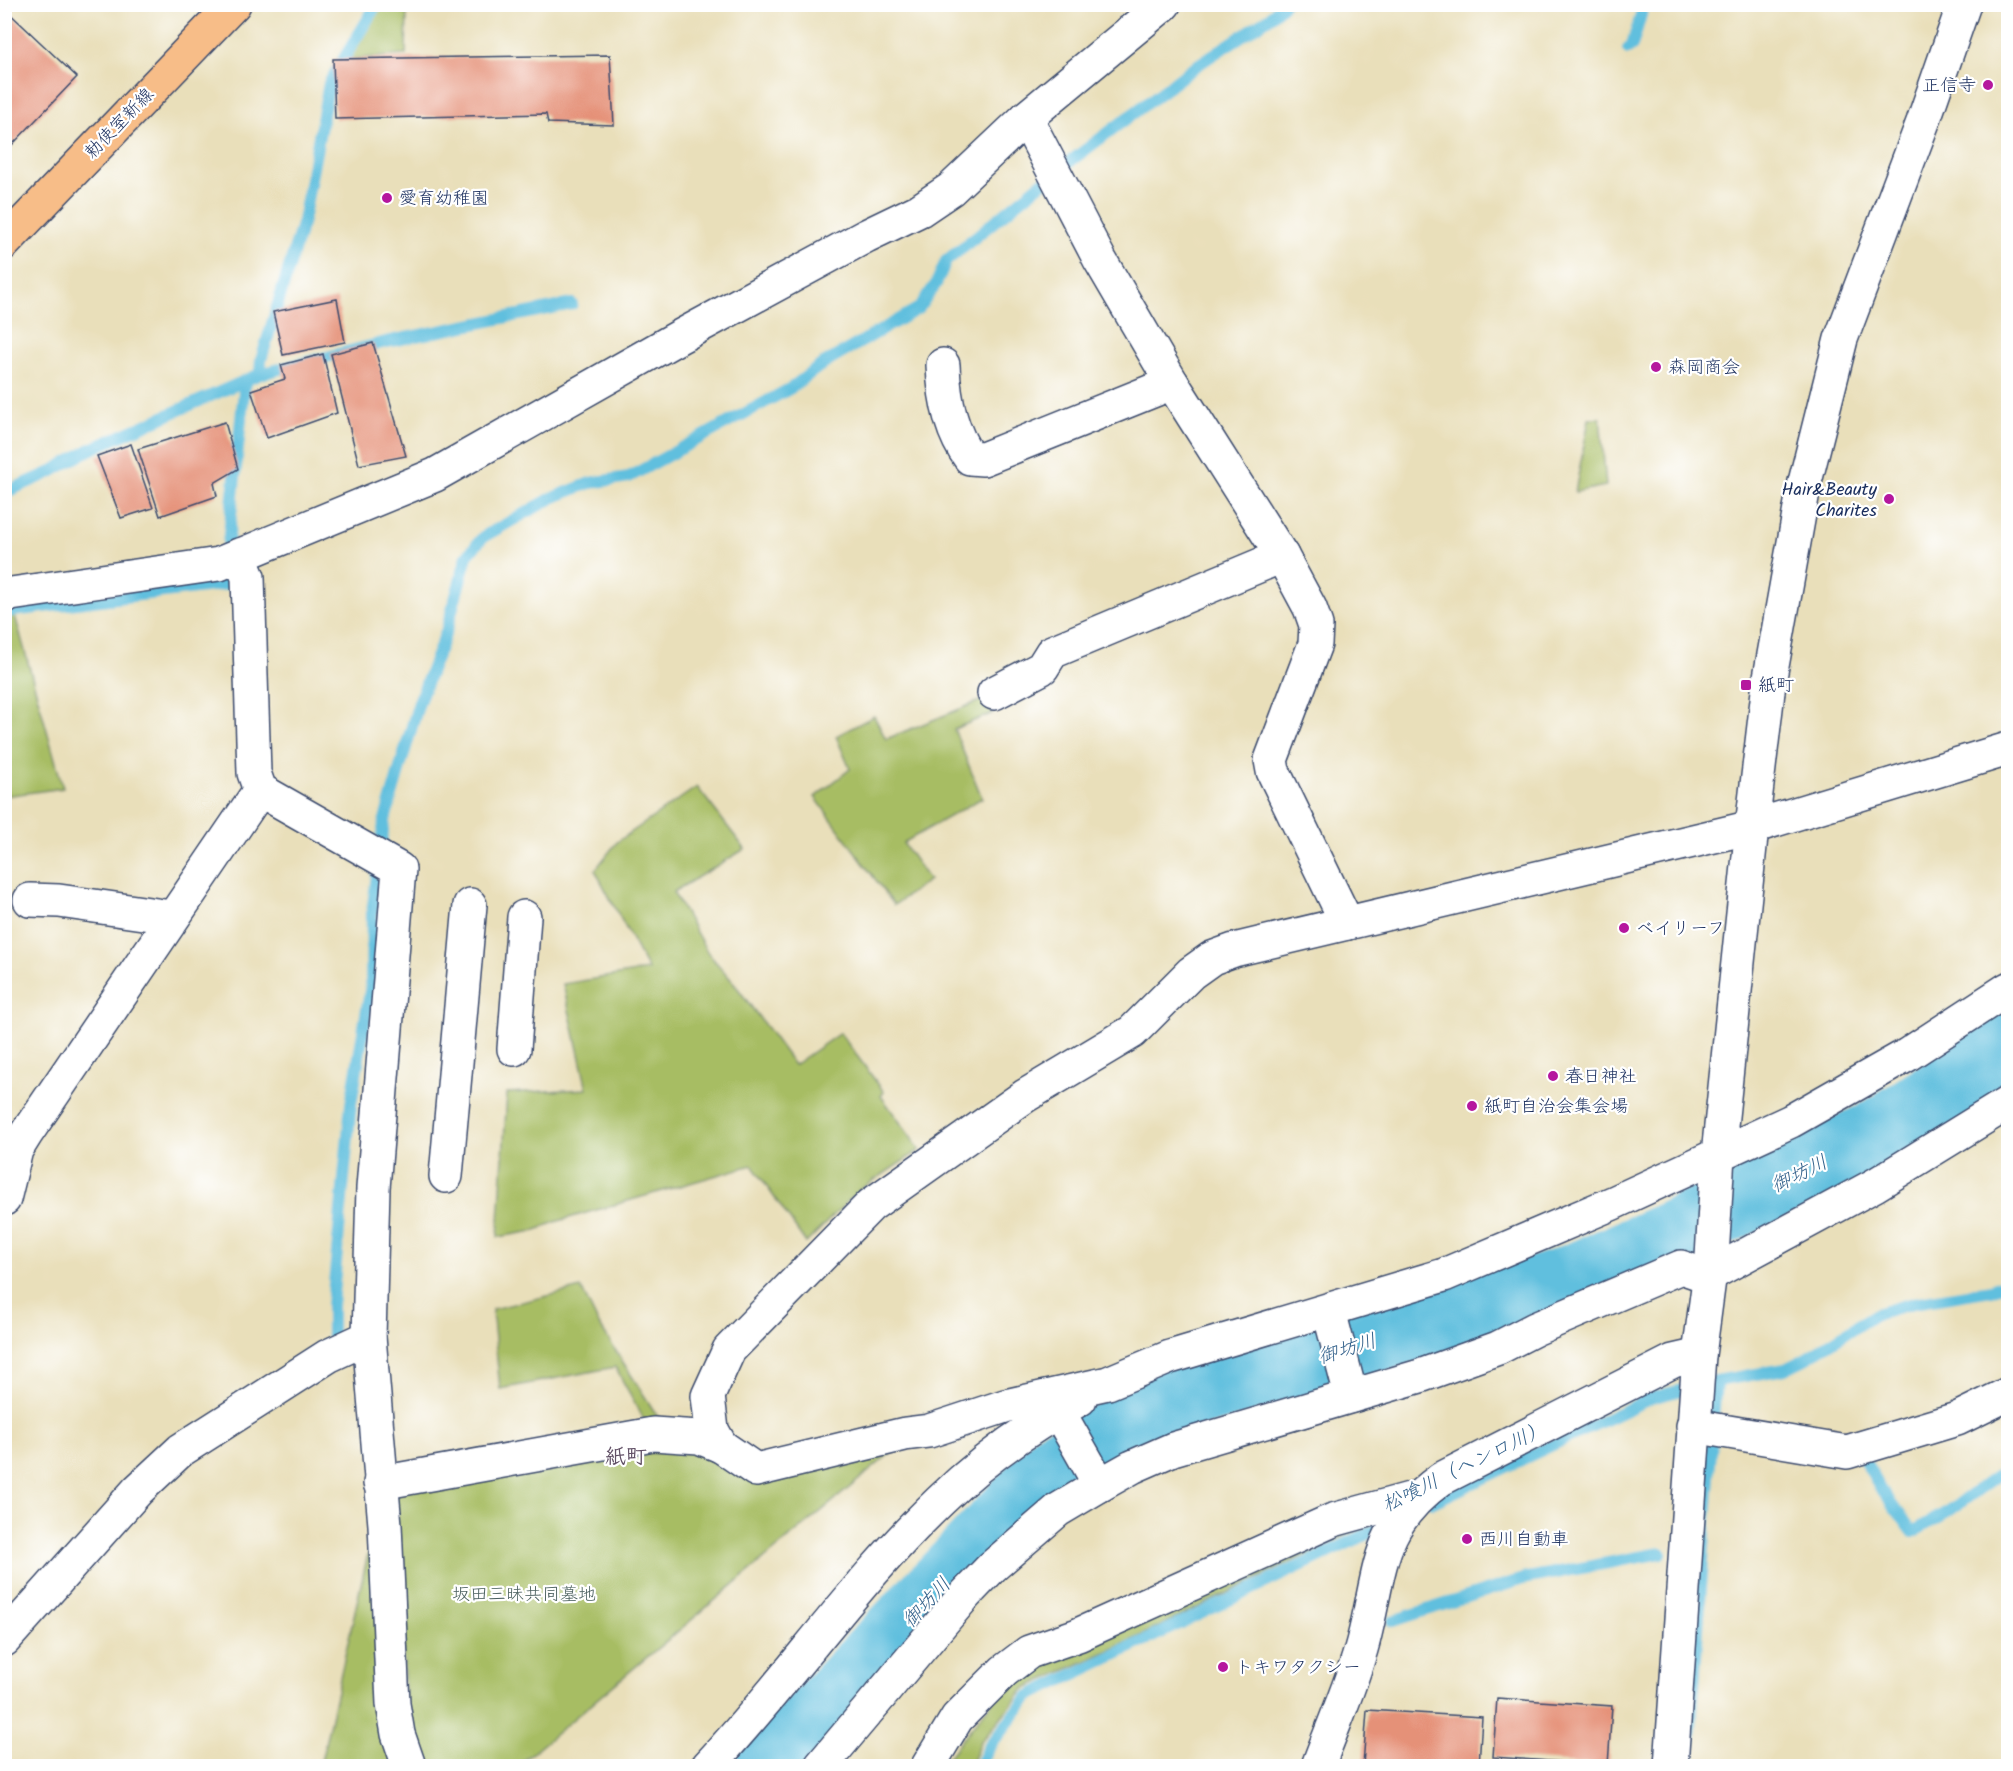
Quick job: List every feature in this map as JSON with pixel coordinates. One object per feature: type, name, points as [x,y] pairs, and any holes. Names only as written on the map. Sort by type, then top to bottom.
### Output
[{"type":"main road","name":"勅使室新線","points":[[4,243],[234,4]]},
{"type":"street","points":[[4,595],[219,564],[435,475],[679,337],[866,236],[920,210],[951,189],[1026,117],[1164,4]]},
{"type":"street","points":[[1671,1767],[1696,1389],[1710,1266],[1718,1155],[1769,683],[1804,486],[1841,339],[1923,122],[1964,4]]},
{"type":"street","points":[[1026,117],[1100,260],[1172,383],[1282,556],[1310,608],[1316,625],[1315,644],[1273,752],[1273,771],[1347,923]]},
{"type":"street","points":[[943,365],[944,393],[962,447],[969,458],[983,459],[1172,383]]},
{"type":"street","points":[[239,555],[248,577],[254,773],[260,790],[399,869],[372,1198],[369,1337],[385,1525],[393,1704],[398,1734],[409,1767]]},
{"type":"street","points":[[994,693],[1042,668],[1052,652],[1282,556]]},
{"type":"street","points":[[721,1446],[712,1430],[708,1396],[729,1350],[871,1204],[1025,1096],[1132,1032],[1191,973],[1212,958],[1233,950],[1752,827],[1818,809],[2008,749]]},
{"type":"street","points":[[4,1199],[16,1150],[100,1023],[166,930],[171,917],[260,790]]},
{"type":"street","points":[[30,900],[59,901],[171,917]]},
{"type":"street","points":[[446,1176],[470,905]]},
{"type":"street","points":[[514,1049],[524,917]]},
{"type":"street","points":[[708,1767],[897,1546],[940,1501],[1018,1436],[1058,1411],[1108,1383],[1170,1357],[1444,1275],[1718,1155],[1791,1121],[1906,1054],[2008,989]]},
{"type":"street","points":[[820,1767],[986,1573],[1058,1510],[1132,1467],[1173,1449],[1420,1376],[1498,1348],[1535,1329],[1681,1267],[1710,1266],[1875,1185],[2008,1103]]},
{"type":"street","points":[[1329,1311],[1351,1396]]},
{"type":"street","points":[[4,1640],[138,1490],[181,1450],[328,1356],[369,1337]]},
{"type":"street","points":[[1318,1767],[1363,1644],[1383,1552],[1406,1511],[1441,1479],[1673,1361],[1696,1389],[1847,1452],[1957,1419],[2008,1394]]},
{"type":"street","points":[[380,1483],[644,1435],[672,1433],[699,1437],[721,1446],[756,1470],[905,1434],[929,1431],[1005,1406],[1108,1383]]},
{"type":"street","points":[[1058,1411],[1100,1485]]},
{"type":"street","points":[[927,1767],[957,1718],[1004,1671],[1029,1652],[1078,1635],[1333,1520],[1406,1511]]},
{"type":"green space","points":[[380,5],[407,5],[406,55],[347,59]]},
{"type":"green space","points":[[1600,417],[1606,486],[1575,492],[1589,419]]},
{"type":"green space","points":[[14,612],[63,788],[5,796],[5,614]]},
{"type":"green space","points":[[987,698],[993,713],[954,729],[982,798],[903,843],[929,880],[894,905],[815,797],[850,769],[836,736],[874,716],[886,739]]},
{"type":"green space","points":[[697,787],[745,849],[673,892],[708,953],[734,983],[794,1065],[840,1033],[884,1092],[881,1096],[920,1150],[859,1190],[806,1243],[752,1165],[555,1222],[534,1231],[498,1237],[507,1093],[587,1089],[563,984],[648,970],[595,870],[617,842]]},
{"type":"green space","points":[[581,1288],[598,1323],[663,1425],[647,1425],[615,1367],[500,1389],[492,1309]]},
{"type":"green space","name":"坂田三昧共同墓地","points":[[904,1442],[517,1766],[419,1766],[407,1732],[394,1488],[583,1454],[693,1447],[748,1477]]},
{"type":"green space","points":[[1362,1527],[1124,1644],[1025,1688],[980,1743],[970,1766],[941,1766],[1002,1689],[1045,1659],[1339,1531]]},
{"type":"green space","points":[[375,1529],[399,1766],[320,1766],[367,1558]]},
{"type":"building","points":[[4,8],[77,77],[12,145],[4,138]]},
{"type":"building","points":[[610,55],[614,125],[548,123],[546,114],[335,119],[333,59]]},
{"type":"building","points":[[337,299],[345,342],[283,355],[273,312]]},
{"type":"building","points":[[373,343],[406,456],[359,465],[331,354]]},
{"type":"building","points":[[323,354],[337,413],[267,438],[251,390],[285,379],[281,365]]},
{"type":"building","points":[[225,422],[238,469],[214,483],[217,496],[160,516],[138,449]]},
{"type":"building","points":[[131,444],[153,508],[121,518],[97,456]]},
{"type":"building","points":[[1497,1698],[1612,1706],[1608,1765],[1493,1757]]},
{"type":"building","points":[[1367,1710],[1482,1717],[1479,1766],[1363,1766]]},
{"type":"waterway","points":[[260,374],[261,360],[303,221],[329,83],[377,4]]},
{"type":"waterway","points":[[332,1333],[332,1305],[351,1104],[371,985],[372,913],[384,823],[419,702],[446,632],[467,556],[483,537],[552,498],[590,483],[629,477],[791,388],[820,366],[919,308],[936,284],[946,261],[1043,182],[1196,66],[1269,18],[1284,4]]},
{"type":"waterway","points":[[1628,49],[1632,46],[1644,4]]},
{"type":"waterway","points":[[4,493],[49,473],[89,450],[260,374],[386,342],[572,304]]},
{"type":"waterway","points":[[228,544],[245,381]]},
{"type":"waterway","points":[[4,612],[236,583]]},
{"type":"waterway","name":"御坊川","points":[[770,1766],[1057,1464],[1181,1398],[1562,1283],[1675,1234],[1879,1133],[2008,1047]]},
{"type":"waterway","name":"松喰川（ヘンロ川）","points":[[1433,1502],[1651,1398],[1716,1381],[1785,1369],[1876,1314],[1913,1303],[1991,1290],[2008,1283]]},
{"type":"waterway","points":[[1688,1766],[1716,1381]]},
{"type":"waterway","points":[[1861,1454],[1880,1488],[1913,1532],[1949,1511],[2008,1468]]},
{"type":"waterway","name":"松喰川（ヘンロ川）","points":[[979,1766],[988,1748],[1029,1696],[1390,1523]]},
{"type":"waterway","points":[[1393,1621],[1523,1579],[1661,1553]]},
{"type":"place","name":"正信寺","points":[[1988,85]]},
{"type":"place","name":"愛育幼稚園","points":[[387,198]]},
{"type":"place","name":"森岡商会","points":[[1656,367]]},
{"type":"place","name":"Hair&Beauty Charites","points":[[1889,499]]},
{"type":"place","name":"紙町","points":[[1746,685]]},
{"type":"place","name":"ベイリーフ","points":[[1624,928]]},
{"type":"place","name":"春日神社","points":[[1553,1076]]},
{"type":"place","name":"紙町自治会集会場","points":[[1472,1106]]},
{"type":"place","name":"西川自動車","points":[[1467,1539]]},
{"type":"place","name":"トキワタクシー","points":[[1223,1667]]},
{"type":"district","name":"紙町","points":[[626,1456]]}]
